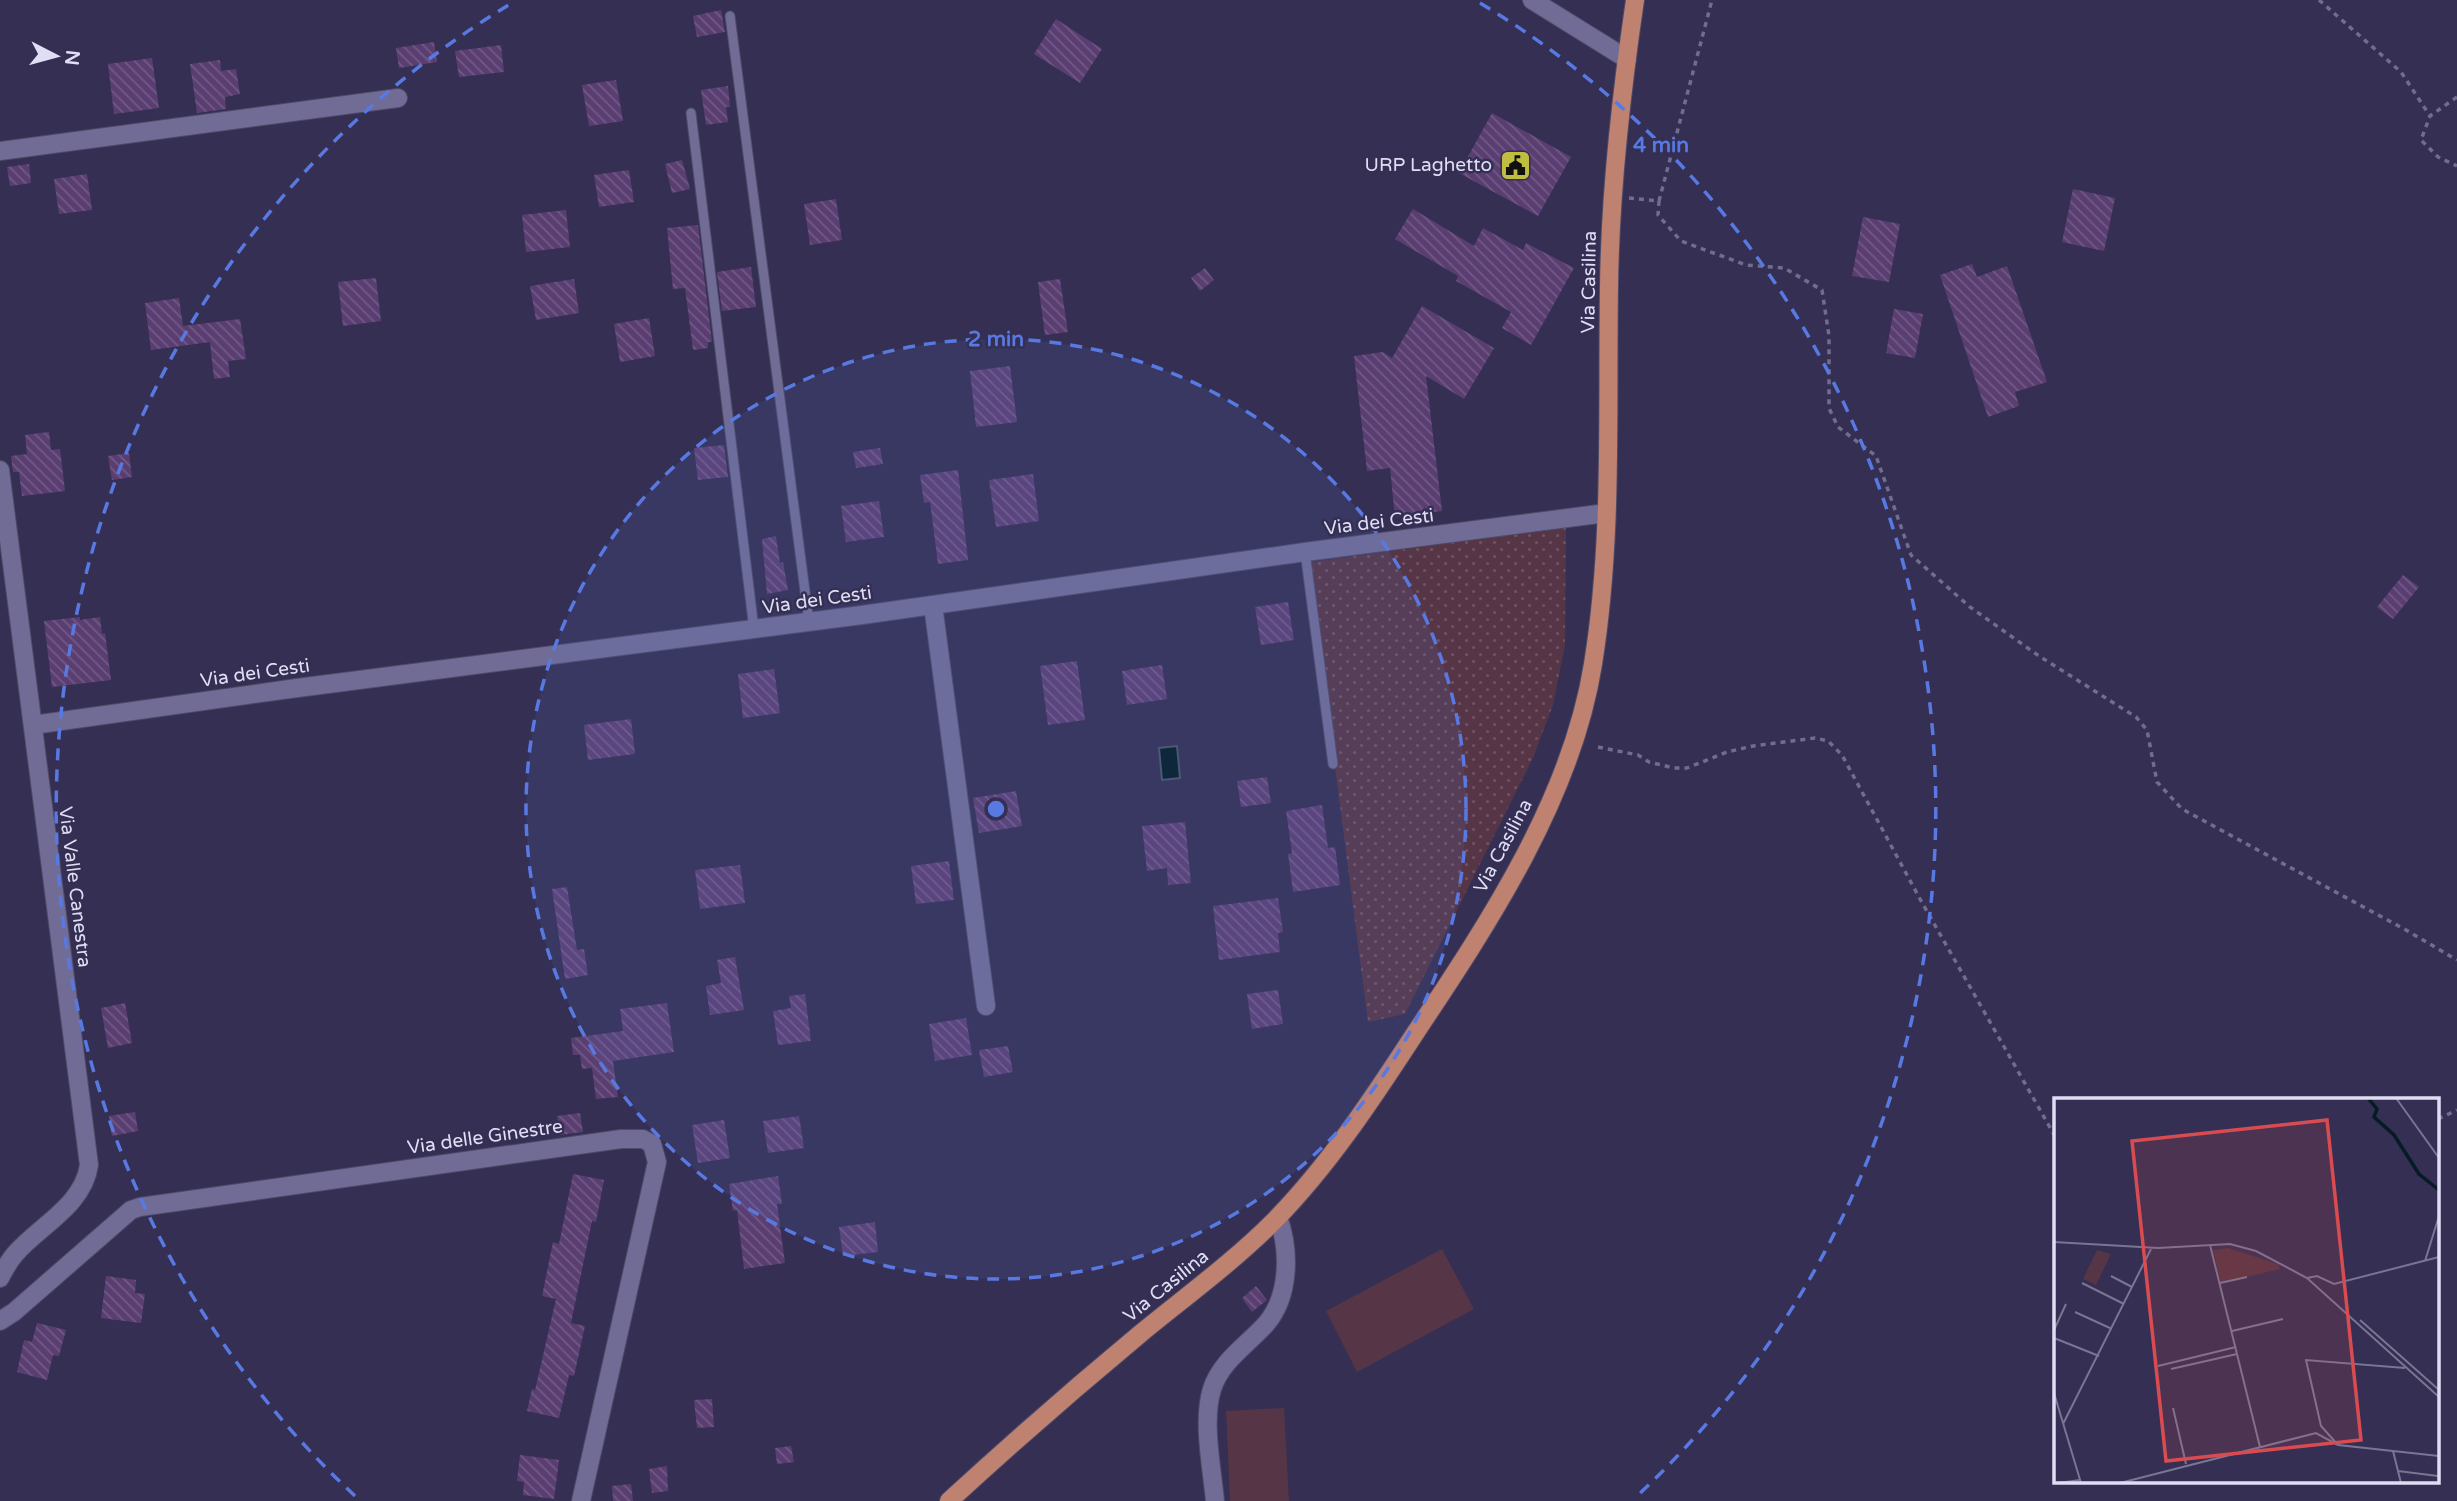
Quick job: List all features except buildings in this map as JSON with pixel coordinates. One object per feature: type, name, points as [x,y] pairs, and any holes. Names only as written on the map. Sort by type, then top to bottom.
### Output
[{"type":"main road","name":"Via Casilina","points":[[949,1501],[1023,1432],[1239,1253],[1278,1217],[1349,1130],[1423,1022],[1498,901],[1552,799],[1576,737],[1590,680],[1601,603],[1606,513],[1609,276],[1613,197],[1635,0]]},
{"type":"street","points":[[1532,0],[1627,59]]},
{"type":"street","points":[[0,151],[398,98]]},
{"type":"street","name":"Via Valle Canestra","points":[[0,470],[89,1165],[87,1179],[78,1193],[15,1254],[0,1278]]},
{"type":"street","name":"Via dei Cesti","points":[[33,725],[1606,513]]},
{"type":"street","points":[[933,605],[986,1006]]},
{"type":"street","name":"Via delle Ginestre","points":[[0,1321],[14,1312],[131,1210],[140,1207],[621,1139],[643,1139],[652,1144],[657,1162],[581,1501]]},
{"type":"street","points":[[1215,1501],[1209,1421],[1212,1390],[1227,1362],[1265,1324],[1277,1306],[1286,1265],[1284,1239],[1278,1217]]},
{"type":"lane","points":[[730,16],[809,622]]},
{"type":"lane","points":[[691,113],[754,629]]},
{"type":"lane","points":[[1306,552],[1333,764]]},
{"type":"path","points":[[1712,0],[1659,201],[1658,215],[1681,241],[1746,265],[1784,268],[1822,290],[1829,336],[1829,408],[1838,427],[1876,456],[1911,555],[1970,607],[2039,656],[2136,717],[2147,730],[2157,782],[2182,808],[2457,960]]},
{"type":"path","points":[[2319,0],[2401,72],[2430,116]]},
{"type":"path","points":[[2457,97],[2430,116],[2421,140],[2438,157],[2457,166]]},
{"type":"path","points":[[1613,197],[1659,201]]},
{"type":"path","points":[[1598,747],[1638,755],[1661,765],[1687,768],[1727,752],[1753,746],[1815,738],[1828,741],[1842,755],[1920,899],[2054,1134]]},
{"type":"path","points":[[2440,1118],[2457,1110]]},
{"type":"shaded area","points":[[1566,527],[1565,645],[1553,705],[1533,758],[1405,1014],[1368,1022],[1309,566],[1311,562]]},
{"type":"shaded area","points":[[1442,1249],[1474,1309],[1357,1372],[1326,1311]]},
{"type":"shaded area","points":[[1284,1408],[1289,1501],[1230,1501],[1226,1411]]},
{"type":"water","points":[[1177,746],[1180,778],[1162,780],[1159,748]]},
{"type":"place","name":"URP Laghetto","points":[[1515,165]]}]
